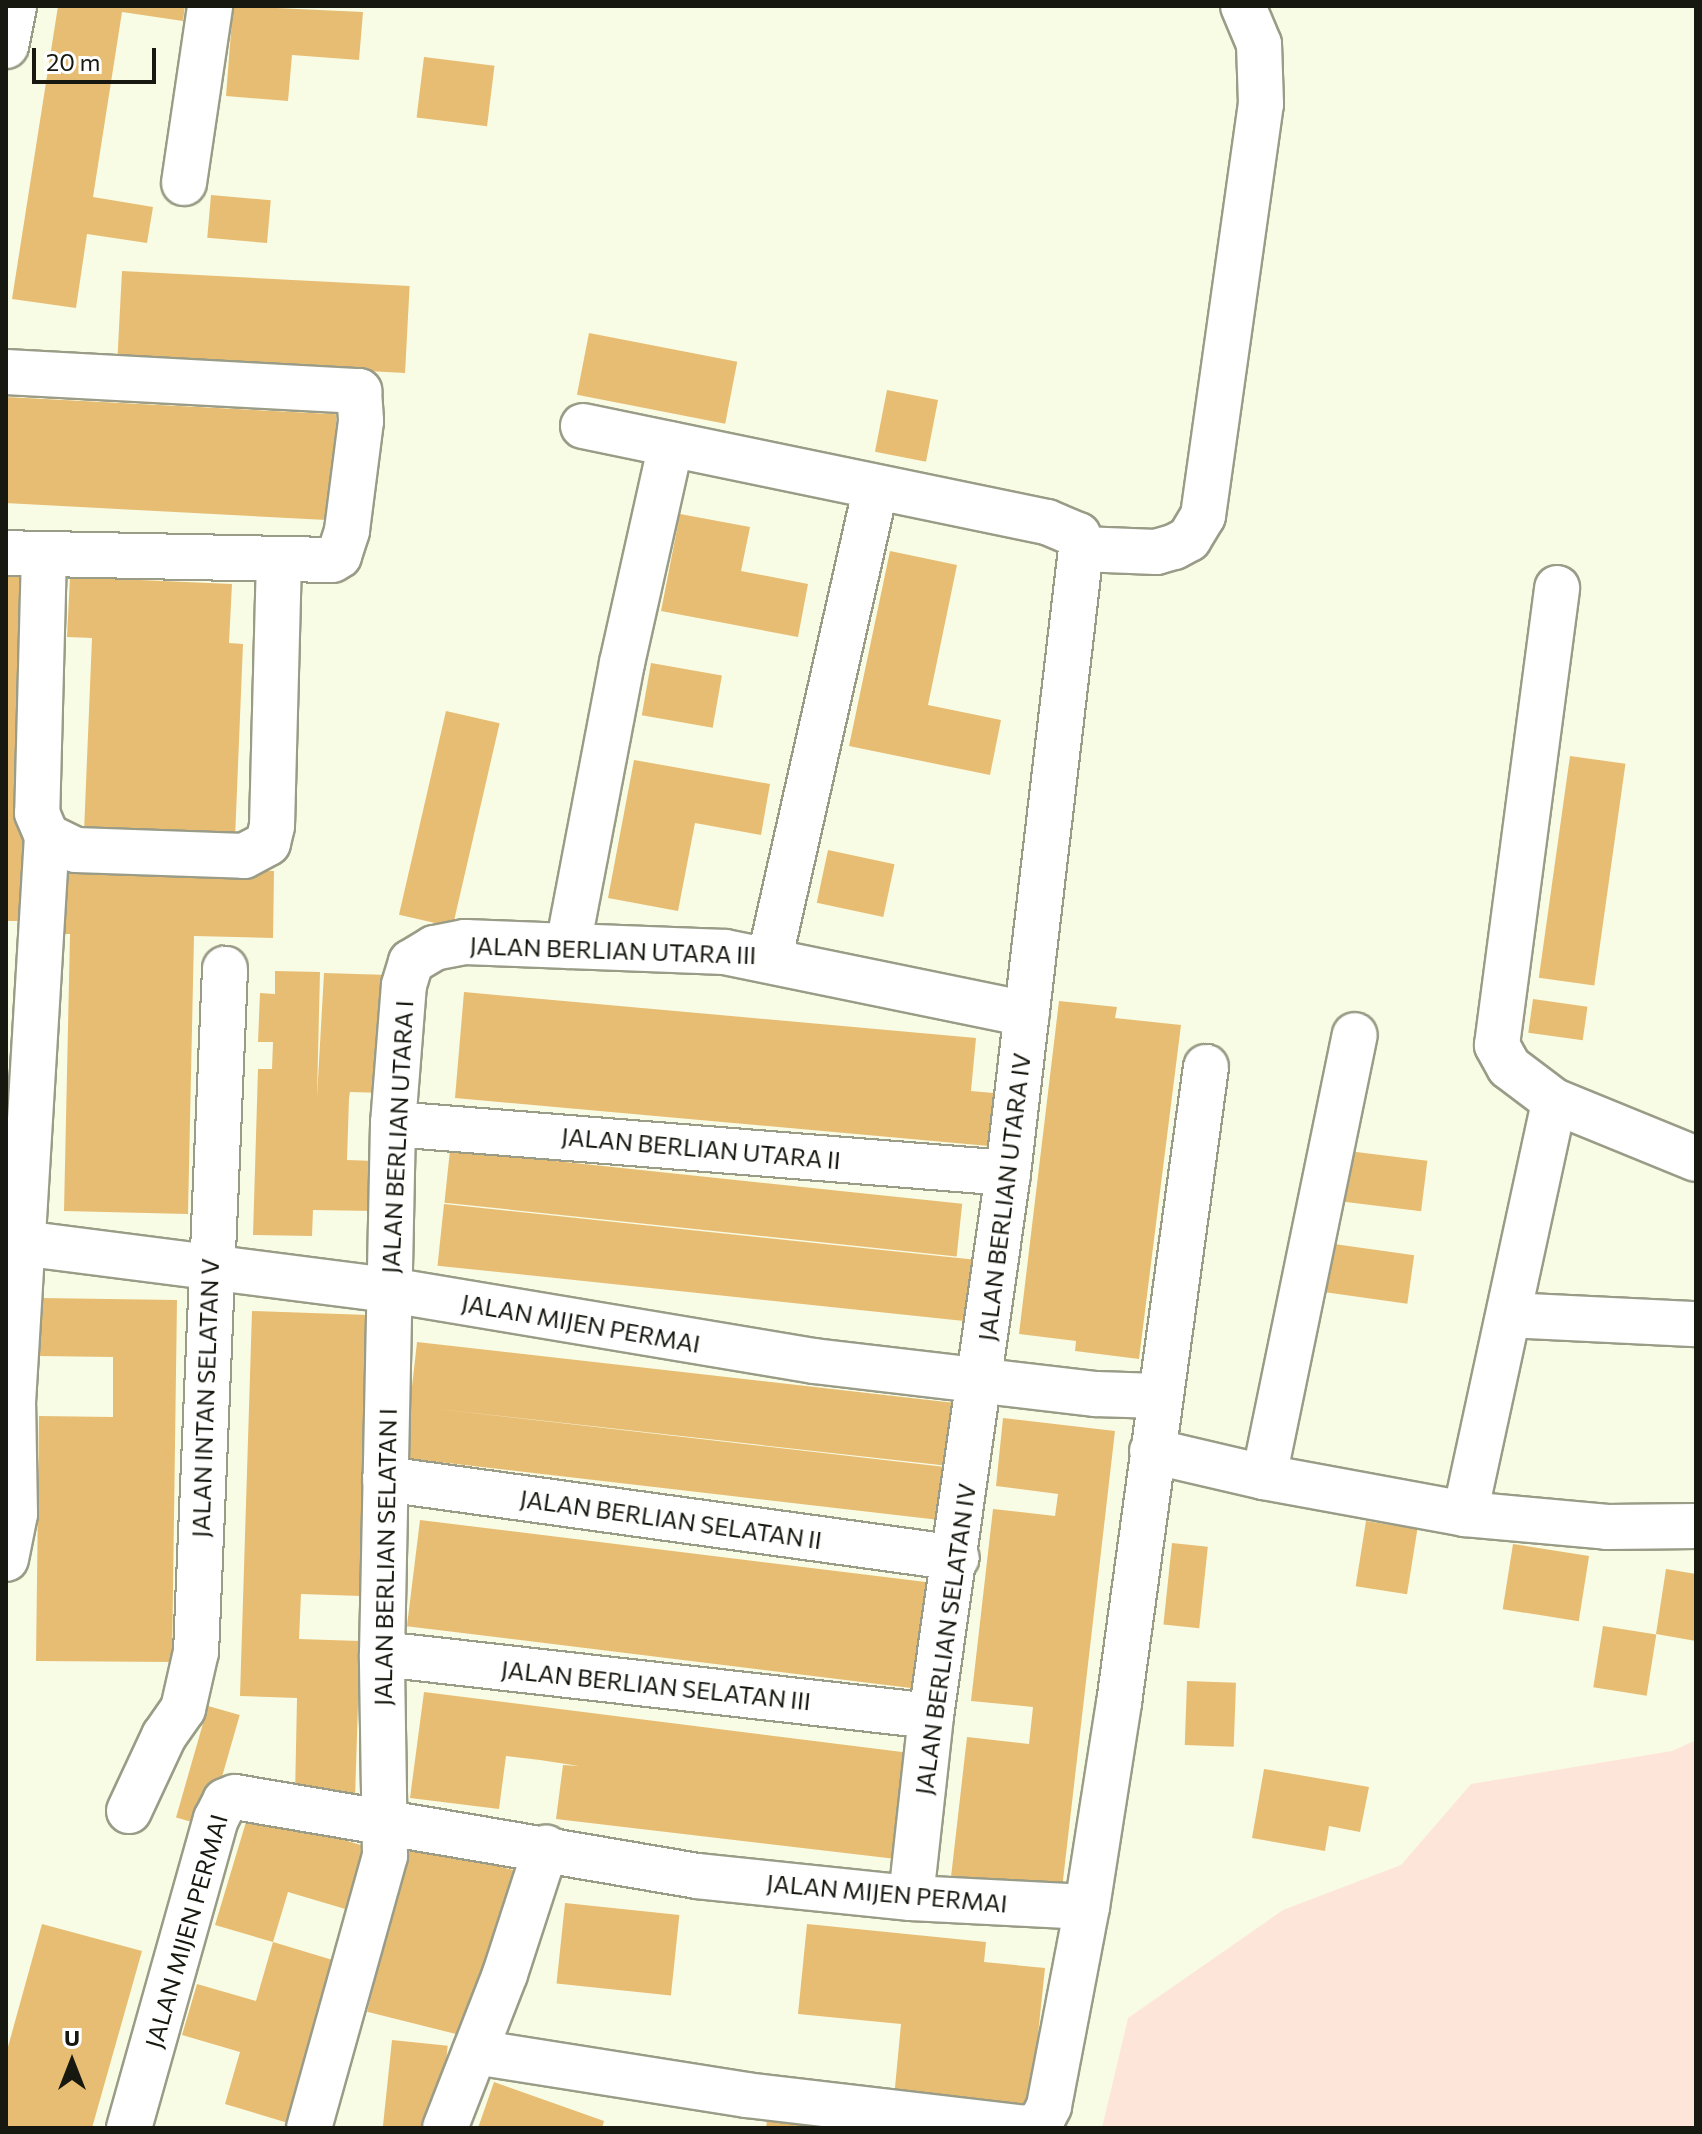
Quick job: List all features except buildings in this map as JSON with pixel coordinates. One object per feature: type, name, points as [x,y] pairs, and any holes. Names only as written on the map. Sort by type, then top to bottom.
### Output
[{"type":"street","points":[[6,46],[14,6]]},
{"type":"street","points":[[184,183],[210,6]]},
{"type":"street","points":[[583,426],[875,490],[1066,526],[1078,535],[1081,549],[1156,552],[1189,539],[1203,516],[1261,104],[1259,44],[1243,6]]},
{"type":"street","points":[[6,372],[359,391],[357,471],[339,556],[279,561],[25,553],[37,813],[47,836],[15,1242],[10,1403],[15,1514],[6,1559]]},
{"type":"street","points":[[568,946],[622,663],[671,444]]},
{"type":"street","points":[[770,957],[875,490]]},
{"type":"street","name":"JALAN BERLIAN UTARA IV","points":[[981,1380],[1081,549]]},
{"type":"street","points":[[47,836],[76,850],[244,856],[268,843],[279,561]]},
{"type":"street","points":[[1557,588],[1497,1045],[1509,1067],[1554,1101],[1696,1159]]},
{"type":"street","name":"JALAN BERLIAN UTARA III","points":[[404,985],[411,962],[434,948],[465,942],[568,946],[770,957],[1027,1014]]},
{"type":"street","name":"JALAN INTAN SELATAN V","points":[[129,1811],[192,1687],[225,969]]},
{"type":"street","name":"JALAN BERLIAN UTARA I","points":[[390,1290],[393,1124],[404,985]]},
{"type":"street","points":[[1264,1477],[1355,1035]]},
{"type":"street","points":[[475,2052],[744,2112],[1014,2127],[1041,2122],[1049,2106],[1087,1907],[1137,1587],[1158,1396],[1206,1067]]},
{"type":"street","points":[[1465,1514],[1554,1101]]},
{"type":"street","name":"JALAN BERLIAN UTARA II","points":[[393,1124],[1008,1173]]},
{"type":"street","name":"JALAN MIJEN PERMAI","points":[[15,1242],[390,1290],[658,1339],[981,1380],[1158,1396]]},
{"type":"street","name":"JALAN BERLIAN SELATAN I","points":[[386,1825],[382,1654],[390,1290]]},
{"type":"street","points":[[1509,1315],[1696,1324]]},
{"type":"street","name":"JALAN BERLIAN SELATAN IV","points":[[911,1898],[931,1716],[957,1558],[981,1380]]},
{"type":"street","points":[[1152,1451],[1264,1477],[1465,1514],[1607,1527],[1696,1526]]},
{"type":"street","name":"JALAN BERLIAN SELATAN II","points":[[385,1479],[957,1558]]},
{"type":"street","name":"JALAN BERLIAN SELATAN III","points":[[382,1654],[931,1716]]},
{"type":"street","name":"JALAN MIJEN PERMAI","points":[[129,2128],[225,1801],[245,1797],[386,1825],[546,1848],[697,1876],[911,1898],[1087,1907]]},
{"type":"street","points":[[309,2128],[385,1856],[386,1825]]},
{"type":"street","points":[[445,2128],[475,2052],[546,1848]]},
{"type":"shaded area","points":[[1696,1740],[1696,2128],[1102,2128],[1128,2018],[1283,1910],[1401,1865],[1471,1784],[1672,1751]]}]
